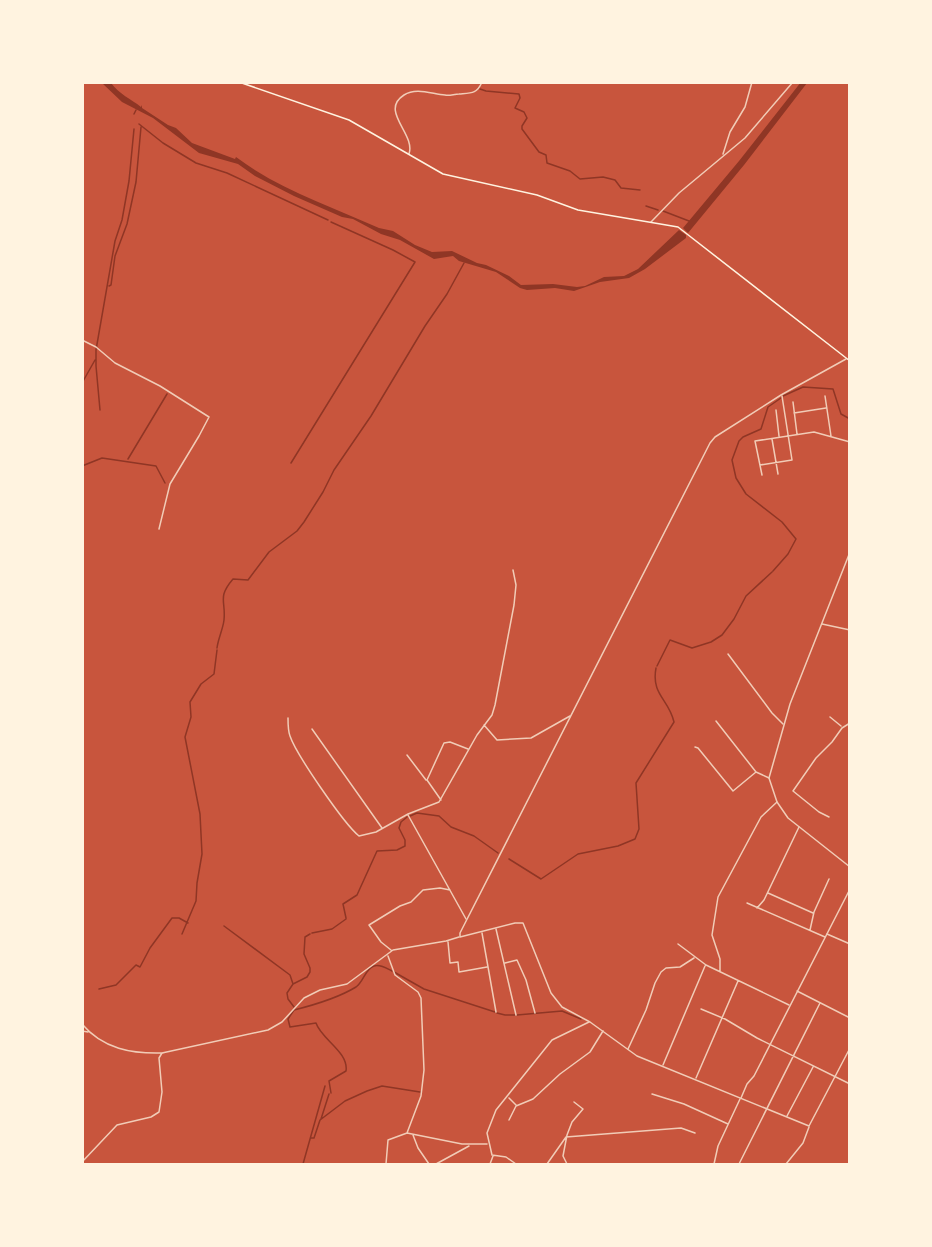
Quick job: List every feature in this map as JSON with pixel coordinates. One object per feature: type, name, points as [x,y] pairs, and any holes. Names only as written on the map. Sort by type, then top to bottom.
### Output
[{"type":"main road","points":[[239,82],[349,120],[446,175],[537,195],[575,210],[680,228],[848,360]]},
{"type":"street","points":[[409,154],[410,140],[395,114],[401,97],[418,91],[446,96],[472,93],[478,90],[482,82]]},
{"type":"street","points":[[723,155],[730,132],[745,106],[752,82]]},
{"type":"street","points":[[651,222],[660,211],[750,133],[793,82]]},
{"type":"street","points":[[82,340],[96,347],[115,363],[209,417],[170,484],[159,529]]},
{"type":"street","points":[[460,937],[460,930],[710,443],[715,437],[781,395],[848,360]]},
{"type":"street","points":[[760,465],[792,460],[781,395]]},
{"type":"street","points":[[825,396],[831,437]]},
{"type":"street","points":[[793,402],[797,434]]},
{"type":"street","points":[[794,413],[827,408]]},
{"type":"street","points":[[776,410],[780,436]]},
{"type":"street","points":[[762,475],[755,441],[814,432],[849,442]]},
{"type":"street","points":[[772,438],[778,474]]},
{"type":"street","points":[[849,552],[783,724],[769,778],[777,802],[784,813],[849,867]]},
{"type":"street","points":[[288,718],[289,734],[296,748],[355,832],[361,836],[382,829],[408,814],[441,800],[492,715],[516,591],[513,570]]},
{"type":"street","points":[[822,624],[849,630]]},
{"type":"street","points":[[728,654],[772,713],[783,724]]},
{"type":"street","points":[[484,725],[497,741],[528,739],[571,716]]},
{"type":"street","points":[[830,717],[842,728]]},
{"type":"street","points":[[716,721],[756,772],[769,778]]},
{"type":"street","points":[[829,817],[819,812],[793,791],[816,758],[849,723]]},
{"type":"street","points":[[312,729],[382,829]]},
{"type":"street","points":[[427,780],[444,743],[450,742],[469,750]]},
{"type":"street","points":[[695,747],[733,791],[756,772]]},
{"type":"street","points":[[406,755],[441,800]]},
{"type":"street","points":[[720,971],[720,959],[712,935],[718,897],[761,817],[777,802]]},
{"type":"street","points":[[408,814],[466,919]]},
{"type":"street","points":[[757,908],[768,893],[799,827]]},
{"type":"street","points":[[810,931],[813,913],[829,879]]},
{"type":"street","points":[[392,951],[381,942],[369,925],[400,906],[411,903],[423,890],[440,888],[450,890]]},
{"type":"street","points":[[714,1164],[718,1146],[728,1124],[849,889]]},
{"type":"street","points":[[768,893],[813,913]]},
{"type":"street","points":[[747,903],[825,937]]},
{"type":"street","points":[[82,1024],[102,1042],[124,1051],[164,1053],[268,1030],[280,1024],[308,995],[322,989],[347,984],[392,951],[448,941],[514,923],[523,923],[557,1003],[590,1022],[638,1056],[809,1126]]},
{"type":"street","points":[[495,928],[516,1015]]},
{"type":"street","points":[[482,932],[496,1011]]},
{"type":"street","points":[[826,934],[849,944]]},
{"type":"street","points":[[448,941],[450,963],[458,962],[459,972],[488,967]]},
{"type":"street","points":[[678,944],[706,965],[789,1005]]},
{"type":"street","points":[[388,955],[395,975],[417,991],[421,998],[424,1070],[421,1096],[407,1133]]},
{"type":"street","points":[[628,1049],[661,972],[666,968],[680,966],[694,957]]},
{"type":"street","points":[[505,963],[517,960],[526,980],[535,1013]]},
{"type":"street","points":[[663,1065],[706,965]]},
{"type":"street","points":[[696,1080],[739,980]]},
{"type":"street","points":[[797,990],[849,1018]]},
{"type":"street","points":[[739,1164],[820,1003]]},
{"type":"street","points":[[701,1009],[849,1084]]},
{"type":"street","points":[[490,1164],[493,1156],[488,1144],[489,1124],[507,1097],[552,1040],[581,1024],[590,1022]]},
{"type":"street","points":[[82,1031],[89,1032]]},
{"type":"street","points":[[509,1120],[516,1106],[534,1099],[560,1074],[590,1052],[603,1031]]},
{"type":"street","points":[[786,1164],[803,1143],[809,1126],[849,1048]]},
{"type":"street","points":[[82,1162],[114,1127],[151,1117],[159,1112],[162,1092],[159,1058],[164,1053]]},
{"type":"street","points":[[787,1116],[814,1066]]},
{"type":"street","points":[[652,1094],[684,1104],[728,1124]]},
{"type":"street","points":[[507,1097],[516,1106]]},
{"type":"street","points":[[567,1164],[563,1156],[566,1137],[572,1122],[584,1109],[574,1102]]},
{"type":"street","points":[[566,1137],[681,1128],[695,1133]]},
{"type":"street","points":[[386,1164],[388,1140],[407,1133],[470,1145],[488,1144]]},
{"type":"street","points":[[413,1135],[418,1148],[429,1164]]},
{"type":"street","points":[[547,1164],[566,1137]]},
{"type":"street","points":[[436,1164],[470,1145]]},
{"type":"street","points":[[493,1156],[506,1157],[516,1164]]},
{"type":"shaded area","points":[[801,82],[807,83],[688,233],[683,228]]},
{"type":"shaded area","points":[[102,83],[111,83],[125,96],[141,107],[142,105],[142,108],[176,128],[192,143],[235,159],[236,157],[270,179],[306,197],[379,228],[393,231],[415,245],[432,252],[452,251],[509,276],[521,285],[553,284],[577,287],[585,286],[604,277],[624,276],[638,269],[679,230],[686,235],[686,238],[645,269],[629,278],[600,282],[574,291],[555,288],[527,290],[496,272],[459,261],[453,256],[434,259],[400,240],[294,196],[255,176],[238,164],[199,153],[153,118],[122,102]]},
{"type":"waterway","points":[[480,89],[519,94],[520,98],[515,108],[524,112],[527,118],[522,129],[539,152],[546,155],[547,163],[570,171],[580,179],[603,177],[615,180],[621,188],[640,190]]},
{"type":"waterway","points":[[134,114],[136,110]]},
{"type":"waterway","points":[[139,124],[163,143],[196,163],[227,173],[328,220]]},
{"type":"waterway","points":[[109,286],[115,256],[127,224],[136,182],[141,127]]},
{"type":"waterway","points":[[100,410],[96,350],[115,241],[122,220],[129,181],[134,129]]},
{"type":"waterway","points":[[646,206],[658,210]]},
{"type":"waterway","points":[[663,211],[689,221]]},
{"type":"waterway","points":[[291,463],[415,262],[331,222]]},
{"type":"waterway","points":[[217,648],[224,620],[223,599],[228,585],[233,579],[248,580],[269,552],[297,531],[304,522],[334,470],[371,416],[447,294],[464,263]]},
{"type":"waterway","points":[[82,383],[95,360]]},
{"type":"waterway","points":[[783,396],[803,387],[833,389],[841,414],[850,419]]},
{"type":"waterway","points":[[128,459],[167,394]]},
{"type":"waterway","points":[[773,571],[788,554],[796,539],[782,522],[746,494],[736,478],[732,460],[739,441],[761,429],[768,407],[781,398]]},
{"type":"waterway","points":[[82,466],[102,458],[156,466],[165,483]]},
{"type":"waterway","points":[[657,666],[670,640],[692,648],[711,642],[722,635],[734,619],[746,596],[772,572]]},
{"type":"waterway","points":[[182,934],[196,901],[202,854],[200,814],[185,737],[191,717],[190,702],[201,684],[214,674],[217,650]]},
{"type":"waterway","points":[[509,859],[541,879],[578,854],[618,846],[635,839],[639,829],[636,783],[674,722],[672,714],[658,691],[656,668]]},
{"type":"waterway","points":[[410,816],[417,813],[439,816],[451,827],[474,836],[498,853]]},
{"type":"waterway","points":[[346,918],[343,904],[357,895],[377,851],[397,850],[405,846],[405,840],[399,828],[401,822],[407,817]]},
{"type":"waterway","points":[[99,989],[116,985],[136,965],[140,967],[150,948],[172,918],[179,918],[188,923]]},
{"type":"waterway","points":[[312,933],[332,929],[346,919]]},
{"type":"waterway","points":[[224,926],[290,975],[293,984]]},
{"type":"waterway","points":[[294,1007],[287,993],[293,984],[307,977],[310,972],[304,954],[305,937],[310,934]]},
{"type":"waterway","points":[[294,1010],[326,1001],[349,991],[356,987],[374,966],[381,966],[392,971]]},
{"type":"waterway","points":[[394,972],[424,989],[495,1012]]},
{"type":"waterway","points":[[294,1010],[288,1019],[290,1027],[316,1023],[346,1064],[346,1071],[329,1081],[331,1093]]},
{"type":"waterway","points":[[517,1015],[562,1011],[581,1019]]},
{"type":"waterway","points":[[497,1013],[515,1015]]},
{"type":"waterway","points":[[303,1164],[325,1086]]},
{"type":"waterway","points":[[311,1138],[314,1138],[320,1120],[345,1101],[367,1091],[382,1086],[420,1092]]},
{"type":"waterway","points":[[321,1119],[329,1094]]}]
